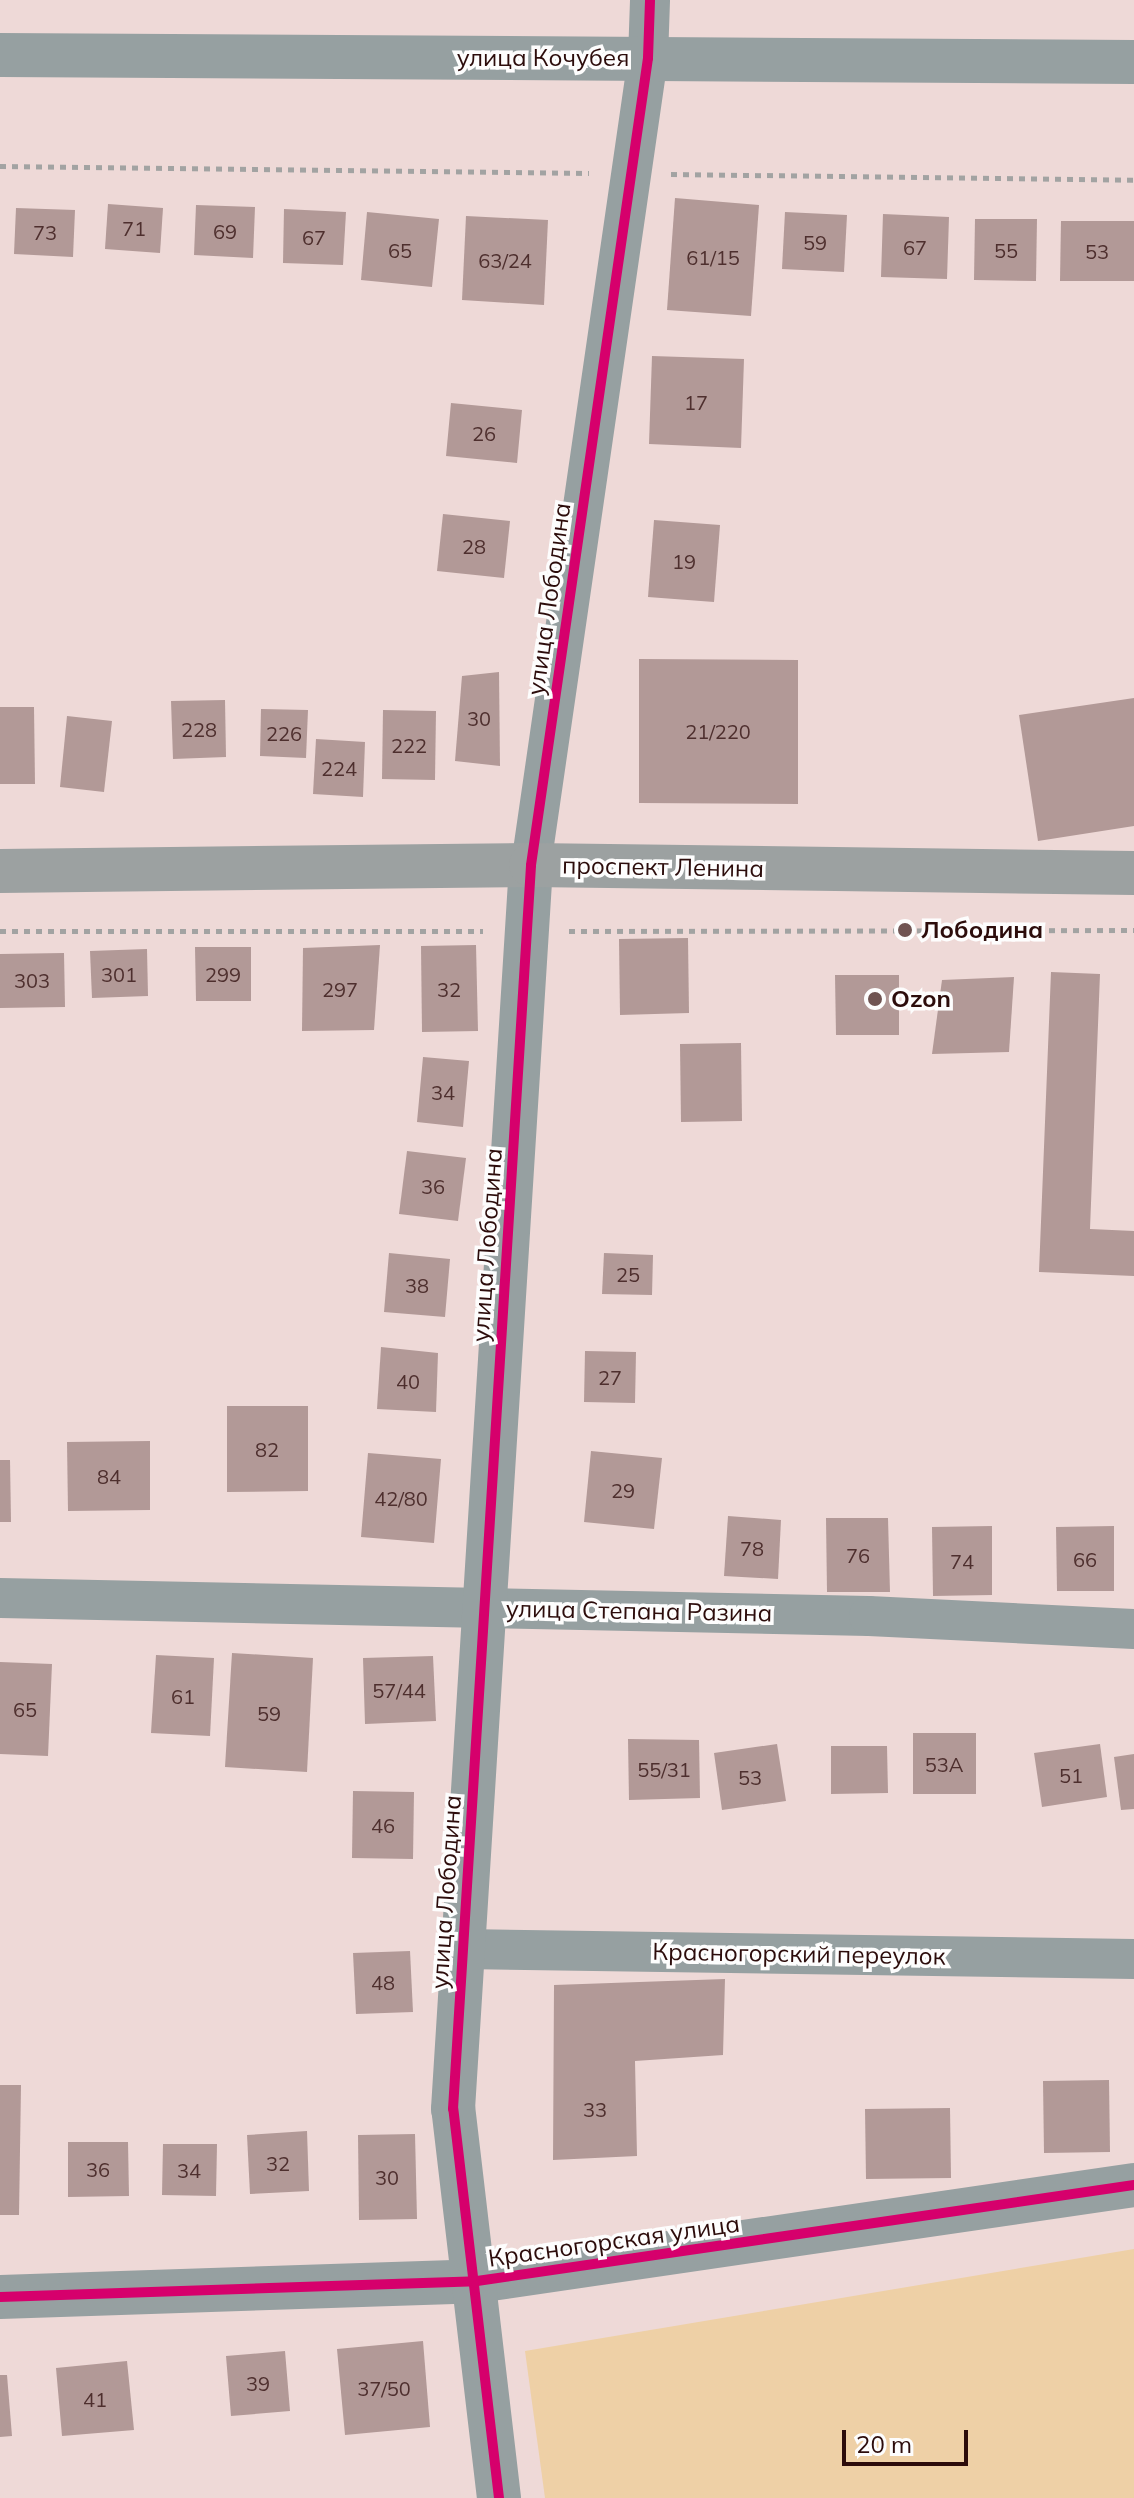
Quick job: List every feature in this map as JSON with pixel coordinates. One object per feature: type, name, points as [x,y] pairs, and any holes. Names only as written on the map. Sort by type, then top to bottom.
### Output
[{"type":"main road","name":"проспект Ленина","points":[[0,871],[531,865],[1134,873]]},
{"type":"street","name":"улица Лободина","points":[[499,2498],[477,2281],[453,2109],[531,865],[648,58],[650,0]]},
{"type":"street","name":"улица Кочубея","points":[[0,55],[1134,62]]},
{"type":"street","name":"улица Степана Разина","points":[[0,1598],[869,1616],[1134,1629]]},
{"type":"street","name":"Красногорский переулок","points":[[463,1949],[1134,1959]]},
{"type":"street","name":"Красногорская улица","points":[[0,2297],[477,2281],[1134,2185]]},
{"type":"path","points":[[0,166],[1134,180]]},
{"type":"shaded area","points":[[1134,2249],[1134,2498],[545,2498],[525,2351]]},
{"type":"building","points":[[675,198],[759,205],[751,316],[667,310]]},
{"type":"building","points":[[108,204],[163,208],[160,253],[105,249]]},
{"type":"building","points":[[196,205],[255,207],[253,258],[194,255]]},
{"type":"building","points":[[16,208],[75,210],[73,257],[14,254]]},
{"type":"building","points":[[284,209],[346,212],[343,265],[283,263]]},
{"type":"building","points":[[367,212],[439,219],[432,287],[361,280]]},
{"type":"building","points":[[785,212],[847,215],[844,272],[782,269]]},
{"type":"building","points":[[883,214],[949,217],[947,279],[881,277]]},
{"type":"building","points":[[466,216],[548,220],[544,305],[462,300]]},
{"type":"building","points":[[975,219],[1037,219],[1036,281],[974,280]]},
{"type":"building","points":[[1061,221],[1134,221],[1134,281],[1060,281]]},
{"type":"building","points":[[652,356],[744,359],[741,448],[649,444]]},
{"type":"building","points":[[451,403],[522,410],[517,463],[446,456]]},
{"type":"building","points":[[443,514],[510,521],[504,578],[437,571]]},
{"type":"building","points":[[654,520],[720,525],[714,602],[648,597]]},
{"type":"building","points":[[639,659],[798,660],[798,804],[639,803]]},
{"type":"building","points":[[499,672],[500,766],[455,761],[462,676]]},
{"type":"building","points":[[1134,698],[1134,826],[1038,841],[1019,715]]},
{"type":"building","points":[[225,700],[226,757],[173,759],[171,701]]},
{"type":"building","points":[[0,707],[34,707],[35,784],[0,784]]},
{"type":"building","points":[[261,709],[308,710],[306,758],[260,756]]},
{"type":"building","points":[[383,710],[436,711],[435,780],[382,779]]},
{"type":"building","points":[[67,716],[112,721],[104,792],[60,787]]},
{"type":"building","points":[[316,739],[365,742],[363,797],[313,794]]},
{"type":"building","points":[[688,938],[689,1013],[620,1015],[619,939]]},
{"type":"building","points":[[380,945],[374,1030],[302,1031],[303,948]]},
{"type":"building","points":[[476,945],[478,1031],[422,1032],[421,946]]},
{"type":"building","points":[[195,947],[251,947],[251,1001],[196,1001]]},
{"type":"building","points":[[147,949],[148,996],[92,998],[90,951]]},
{"type":"building","points":[[64,953],[65,1007],[0,1008],[0,954]]},
{"type":"building","points":[[1051,972],[1100,974],[1090,1229],[1134,1231],[1134,1276],[1039,1272]]},
{"type":"building","points":[[835,975],[899,975],[899,1035],[836,1035]]},
{"type":"building","points":[[1014,977],[1009,1052],[932,1054],[942,980]]},
{"type":"building","points":[[741,1043],[742,1121],[681,1122],[680,1044]]},
{"type":"building","points":[[423,1057],[469,1061],[463,1127],[417,1122]]},
{"type":"building","points":[[407,1151],[466,1158],[458,1221],[399,1214]]},
{"type":"building","points":[[389,1253],[450,1259],[445,1317],[384,1312]]},
{"type":"building","points":[[604,1253],[653,1255],[652,1295],[602,1294]]},
{"type":"building","points":[[381,1347],[438,1353],[436,1412],[377,1409]]},
{"type":"building","points":[[585,1351],[636,1352],[635,1403],[584,1402]]},
{"type":"building","points":[[227,1406],[308,1406],[308,1491],[227,1492]]},
{"type":"building","points":[[150,1441],[150,1510],[68,1511],[67,1442]]},
{"type":"building","points":[[591,1451],[662,1458],[654,1529],[584,1522]]},
{"type":"building","points":[[368,1453],[441,1459],[434,1543],[361,1537]]},
{"type":"building","points":[[0,1460],[10,1460],[11,1522],[0,1522]]},
{"type":"building","points":[[728,1516],[781,1520],[778,1579],[724,1576]]},
{"type":"building","points":[[826,1518],[888,1518],[890,1592],[827,1592]]},
{"type":"building","points":[[992,1526],[992,1595],[933,1596],[932,1527]]},
{"type":"building","points":[[1114,1526],[1114,1591],[1057,1591],[1056,1527]]},
{"type":"building","points":[[232,1653],[313,1658],[307,1772],[225,1767]]},
{"type":"building","points":[[156,1655],[214,1658],[210,1736],[151,1733]]},
{"type":"building","points":[[433,1656],[436,1721],[365,1724],[363,1658]]},
{"type":"building","points":[[0,1662],[52,1664],[48,1756],[0,1754]]},
{"type":"building","points":[[913,1733],[976,1733],[976,1794],[913,1794]]},
{"type":"building","points":[[628,1739],[699,1740],[700,1798],[629,1800]]},
{"type":"building","points":[[777,1744],[786,1801],[722,1810],[714,1753]]},
{"type":"building","points":[[1100,1744],[1107,1797],[1042,1807],[1034,1753]]},
{"type":"building","points":[[831,1746],[887,1746],[888,1793],[831,1794]]},
{"type":"building","points":[[1134,1754],[1134,1809],[1121,1810],[1114,1757]]},
{"type":"building","points":[[353,1791],[414,1792],[413,1859],[352,1858]]},
{"type":"building","points":[[410,1951],[413,2012],[356,2014],[353,1953]]},
{"type":"building","points":[[725,1979],[723,2055],[635,2061],[637,2156],[553,2160],[554,1985]]},
{"type":"building","points":[[1109,2080],[1110,2152],[1044,2153],[1043,2081]]},
{"type":"building","points":[[0,2085],[21,2085],[19,2215],[0,2215]]},
{"type":"building","points":[[950,2108],[951,2178],[866,2179],[865,2109]]},
{"type":"building","points":[[307,2131],[309,2191],[250,2194],[247,2135]]},
{"type":"building","points":[[415,2134],[417,2219],[359,2220],[358,2135]]},
{"type":"building","points":[[68,2142],[128,2142],[129,2196],[68,2197]]},
{"type":"building","points":[[163,2144],[217,2144],[216,2196],[162,2195]]},
{"type":"building","points":[[423,2341],[430,2427],[345,2435],[337,2349]]},
{"type":"building","points":[[285,2351],[290,2411],[231,2416],[226,2356]]},
{"type":"building","points":[[127,2361],[134,2430],[62,2436],[56,2368]]},
{"type":"building","points":[[0,2375],[7,2375],[12,2436],[0,2437]]},
{"type":"cycle path","points":[[499,2498],[453,2109],[531,865],[648,58],[650,0]]},
{"type":"cycle path","points":[[0,2297],[477,2281],[1134,2185]]},
{"type":"place","name":"Лободина","points":[[905,930]]},
{"type":"place","name":"Ozon","points":[[875,999]]}]
